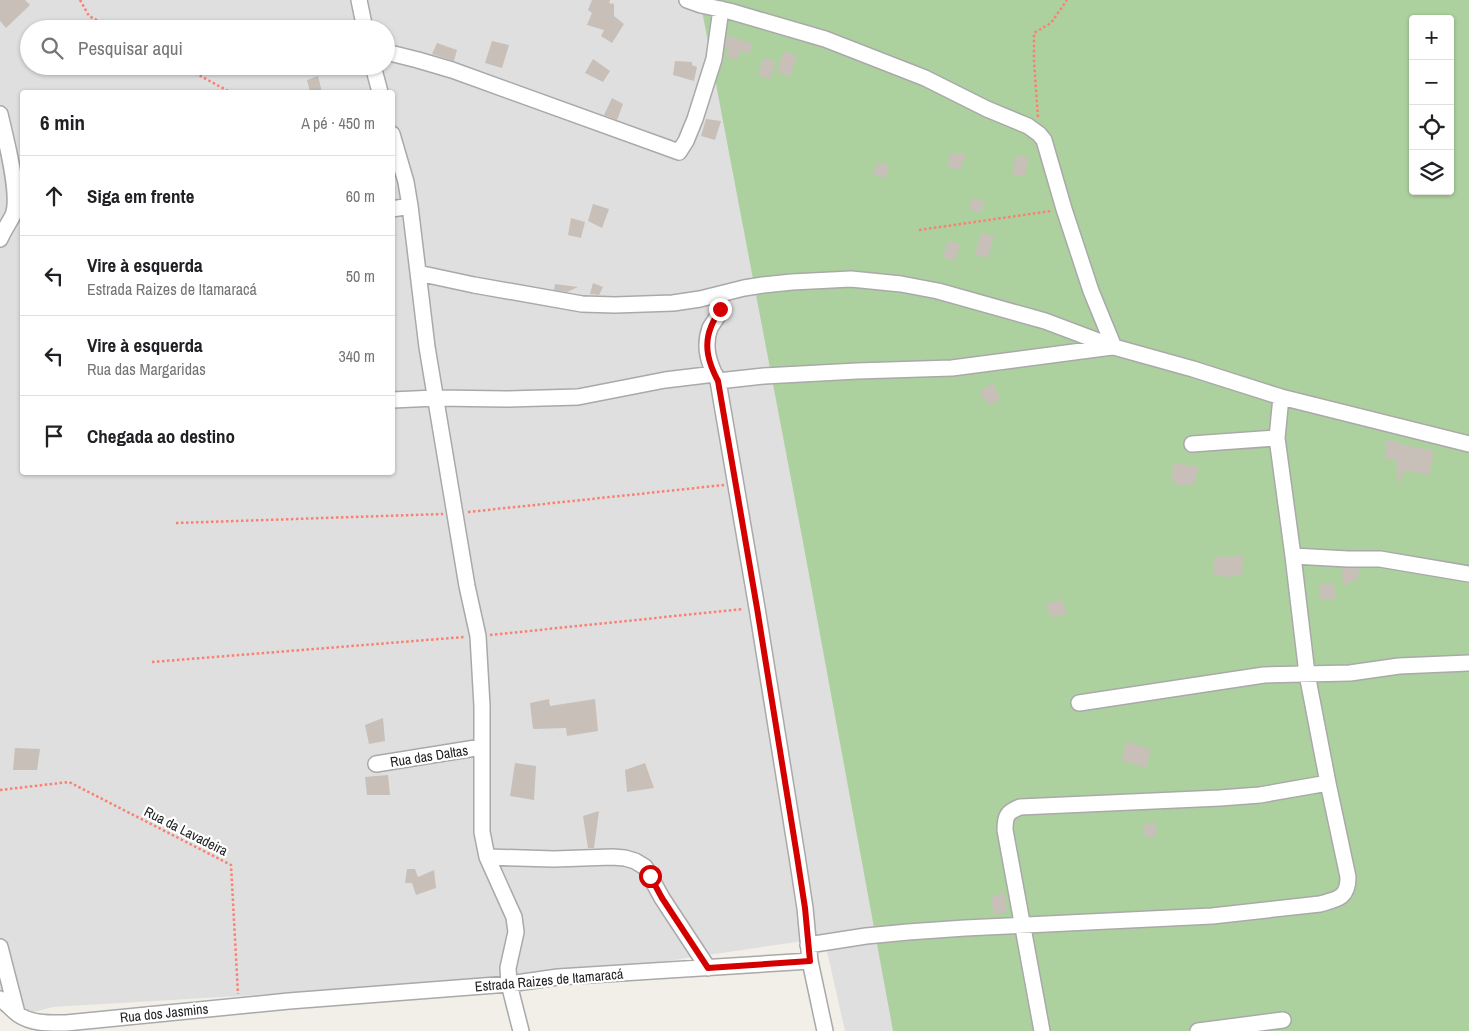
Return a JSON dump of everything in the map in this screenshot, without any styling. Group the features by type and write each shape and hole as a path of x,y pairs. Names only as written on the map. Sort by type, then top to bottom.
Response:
{"street":[{"path":"358,0 363,20"},
{"path":"687,0 701,5 728,7 825,39 925,78 987,109 1028,126 1039,134 1048,150 1064,210 1091,292 1114,347"},
{"path":"395,54 452,70 680,152 695,119 728,7"},
{"path":"375,75 379,90"},
{"path":"0,114 11,159 15,203 13,214 0,239"},
{"path":"395,144 406,182 426,347 467,586 478,636 482,706 482,832 488,857 514,917 516,932 508,968 509,984 521,1031"},
{"path":"395,208 410,206"},
{"path":"418,273 582,304 644,305 700,299 763,285 851,278 938,290 1045,321 1114,347 1193,368 1281,397 1469,444"},
{"path":"720,294 720,309 710,329 707,348 708,358 716,378 757,608 805,908 810,961 825,1031"},
{"path":"395,400 571,398 665,380 952,368 1114,347"},
{"path":"808,945 866,936 965,928 1212,916 1320,904 1345,894 1348,887 1348,876 1307,674 1277,438 1281,397"},
{"path":"1192,444 1277,438"},
{"path":"1293,556 1380,559 1469,574"},
{"path":"1079,703 1264,676 1469,663"},
{"name":"Rua das Daltas","path":"376,764 482,747"},
{"path":"1042,1031 1005,830 1005,818 1012,810 1020,807 1220,798 1260,794 1328,783"},
{"path":"488,857 554,859 612,857 636,861 645,867 662,898 708,968"},
{"path":"0,947 17,1014"},
{"name":"Estrada Raizes de Itamaracá","path":"289,1001 509,984 558,977 810,961"},
{"name":"Rua dos Jasmins","path":"0,999 17,1014 40,1027 289,1001"},
{"path":"1198,1031 1283,1020"}],"path":[{"path":"80,0 89,16 96,20"},
{"path":"1039,134 1034,33 1051,23 1066,0"},
{"path":"199,75 226,90"},
{"path":"919,230 1064,210"},
{"path":"176,524 456,514 735,484"},
{"path":"152,662 478,636 757,608"},
{"name":"Rua da Lavadeira","path":"0,790 69,782 231,865 239,1006"}],"shaded area":[{"path":"0,0 1469,0 1469,1031 845,1031 824,938 558,977 53,1007 12,1018 0,1010"}],"green space":[{"path":"700,0 1469,0 1469,1031 893,1031 803,542"}],"building":[{"path":"0,0 25,0 30,5 6,28 0,21"},
{"path":"592,0 610,0 609,3 614,4 614,16 624,24 612,43 601,36 604,30 587,25 592,13 588,10"},
{"path":"727,35 752,44 749,54 740,51 737,60 726,56 728,48 725,47"},
{"path":"492,41 509,45 502,68 485,63"},
{"path":"437,43 457,50 454,61 432,54"},
{"path":"784,51 797,56 790,77 777,72"},
{"path":"763,58 776,62 770,79 758,75"},
{"path":"593,59 610,71 603,82 585,73"},
{"path":"675,61 692,62 692,65 697,67 694,81 673,75"},
{"path":"318,76 322,90 310,90 307,80"},
{"path":"612,98 623,104 617,120 604,115"},
{"path":"706,119 721,121 715,140 701,136"},
{"path":"951,153 966,153 960,170 947,166"},
{"path":"1016,155 1029,158 1024,177 1012,174"},
{"path":"877,162 889,165 885,178 873,175"},
{"path":"972,198 984,201 981,213 969,209"},
{"path":"593,204 609,209 602,228 588,221"},
{"path":"571,218 585,222 581,238 568,235"},
{"path":"981,233 994,236 988,258 975,254"},
{"path":"948,241 960,245 955,261 943,257"},
{"path":"593,283 603,287 599,295 590,294"},
{"path":"555,284 578,287 567,292 554,290"},
{"path":"993,383 1000,400 989,405 979,392"},
{"path":"1386,440 1434,451 1429,475 1405,471 1398,484 1396,460 1386,459"},
{"path":"1174,463 1198,467 1195,483 1180,486 1171,480"},
{"path":"1243,556 1242,575 1227,577 1214,574 1214,557"},
{"path":"1342,568 1359,568 1358,578 1343,586"},
{"path":"1319,584 1334,584 1335,599 1319,600"},
{"path":"1063,600 1066,615 1051,617 1045,603"},
{"path":"549,699 550,706 595,699 598,731 567,736 566,728 533,729 530,703"},
{"path":"383,718 385,741 369,744 365,725"},
{"path":"1127,741 1151,750 1146,768 1121,760"},
{"path":"15,748 40,749 37,770 13,770"},
{"path":"515,763 536,766 534,800 510,796"},
{"path":"645,763 654,788 627,792 625,770"},
{"path":"388,775 390,795 367,795 365,777"},
{"path":"599,811 594,848 588,848 583,816"},
{"path":"1155,822 1155,837 1145,837 1143,825"},
{"path":"407,869 415,869 418,877 434,870 436,888 416,895 412,883 405,883"},
{"path":"1004,892 1007,912 994,915 991,898"}],"route":[{"path":"650,876 662,898 708,968 810,961 805,908 757,608 718,381 708,358 708,337 720,309"}]}
